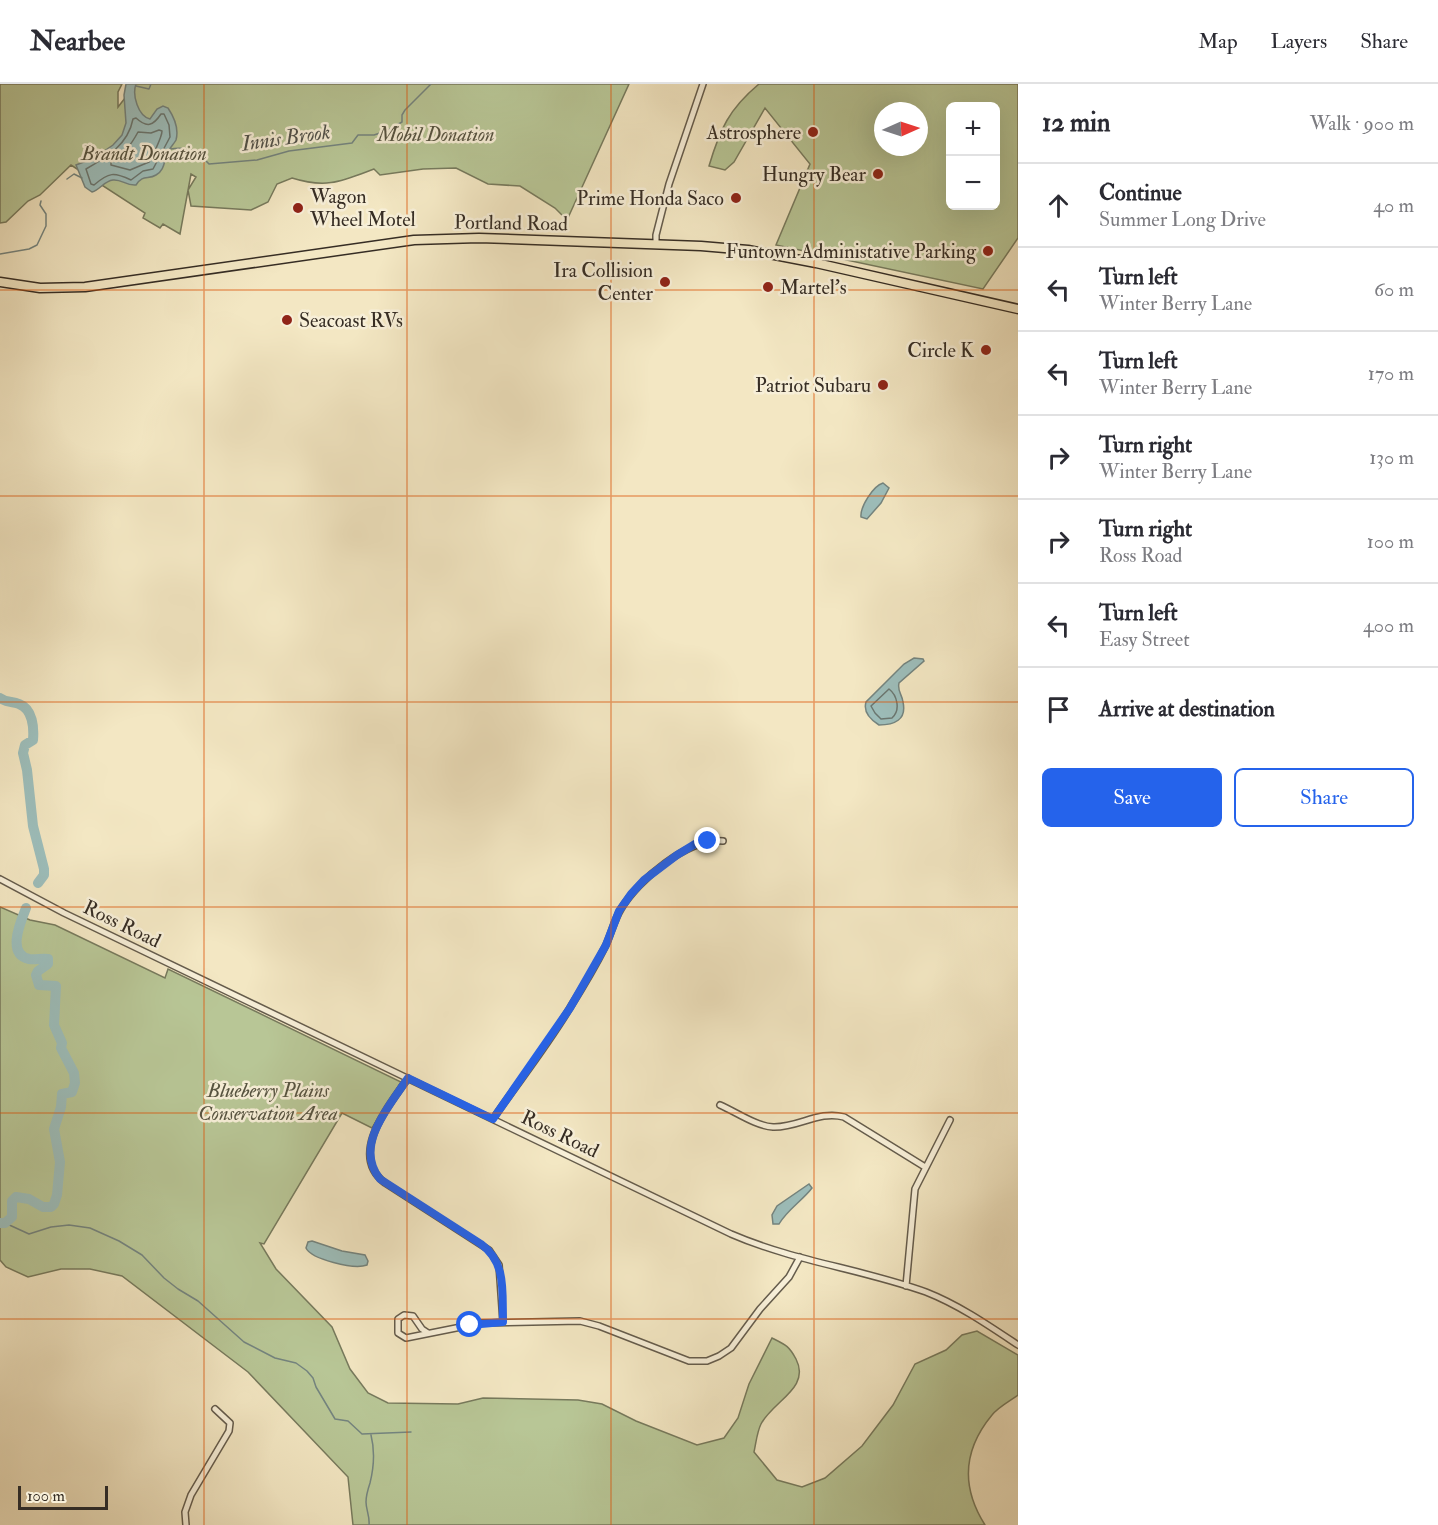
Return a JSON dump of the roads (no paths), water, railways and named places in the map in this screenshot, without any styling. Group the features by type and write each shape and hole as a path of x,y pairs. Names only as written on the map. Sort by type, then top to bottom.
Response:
{"main road":[{"name":"Portland Road","path":"0,282 40,288 85,287 429,239 479,238 656,244 772,254 1018,309"}],"street":[{"path":"656,244 656,235 669,184 703,84"},
{"path":"493,1119 570,1008 606,945 619,911 634,890 644,880 690,847 702,842 723,841"},
{"name":"Ross Road","path":"0,879 64,913 737,1236 800,1257 927,1293 956,1306 1018,1345"},
{"path":"408,1078 372,1138 369,1153 372,1166 385,1183 489,1250 499,1265 503,1322"},
{"path":"720,1105 758,1123 774,1127 818,1116 844,1117 925,1167"},
{"path":"906,1286 917,1183 950,1120"},
{"path":"428,1333 422,1329 413,1316 405,1314 398,1319 397,1328 402,1336 411,1337 470,1325 503,1322 589,1323 689,1361 707,1361 731,1348 760,1309 789,1277 800,1257"},
{"path":"186,1525 186,1506 191,1495 230,1431 228,1419 215,1409"}],"water":[{"path":"126,84 136,84 137,104 146,117 150,119 157,109 163,106 168,108 175,123 176,140 169,150 164,165 156,175 143,178 136,185 116,180 110,181 92,192 85,187 76,165 94,158 113,145 122,135 126,123 124,95"},
{"path":"883,483 889,488 881,503 867,519 861,517 868,497 875,488"},
{"path":"914,658 924,661 899,683 904,708 901,717 890,724 879,725 868,715 866,702 904,664"},
{"path":"809,1184 812,1188 808,1193 779,1224 773,1224 772,1215 777,1206"},
{"path":"312,1241 342,1251 365,1255 367,1265 343,1265 324,1260 306,1248 308,1242"}],"waterway":[{"path":"136,86 149,89 151,84"},
{"name":"Innis Brook","path":"170,149 192,150 209,164 257,160 289,151 352,143 358,135 374,135 402,122 405,110 431,84"},
{"path":"67,179 74,174 82,178"},
{"path":"0,254 29,249 37,245 46,226 46,214 40,205 41,201"},
{"path":"0,698 24,706 32,719 33,740 25,745 23,753 33,826 44,869 44,875 38,883"},
{"path":"0,1223 5,1223 12,1217 12,1201 16,1197 29,1199 43,1207 51,1207 54,1204 60,1162 54,1129 61,1107 62,1094 72,1092 75,1083 74,1073 61,1048 62,1043 54,1025 56,986 39,985 36,975 48,964 48,959 29,959 18,951 17,936 26,908"},
{"path":"5,1223 29,1234 51,1227 69,1225 90,1228 119,1241 142,1255 164,1278 198,1301 244,1342 275,1358 296,1363 307,1371 335,1419 348,1421 362,1434 411,1432"},
{"path":"369,1525 366,1502 373,1465 371,1435"}],"place":[{"name":"Astrosphere","path":"813,132"},
{"name":"Hungry Bear","path":"878,174"},
{"name":"Prime Honda Saco","path":"736,198"},
{"name":"Wagon Wheel Motel","path":"298,208"},
{"name":"Funtown Administative Parking","path":"988,251"},
{"name":"Ira Collision Center","path":"665,282"},
{"name":"Martel's","path":"768,287"},
{"name":"Seacoast RVs","path":"287,320"},
{"name":"Circle K","path":"986,350"},
{"name":"Patriot Subaru","path":"883,385"}],"park label":[{"name":"Mobil Donation","path":"436,134"},
{"name":"Brandt Donation","path":"144,153"},
{"name":"Blueberry Plains Conservation Area","path":"268,1102"}]}
